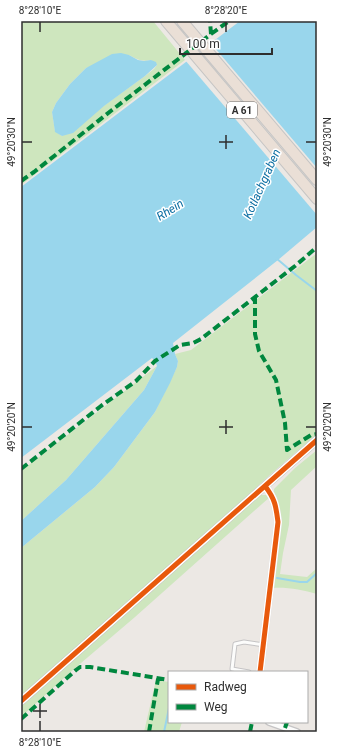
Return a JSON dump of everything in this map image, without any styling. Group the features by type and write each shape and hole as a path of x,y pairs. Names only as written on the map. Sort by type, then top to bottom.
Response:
{"highway":[{"name":"A 61","path":"166,21 317,199"},
{"name":"A 61","path":"182,21 317,180"}],"street":[{"path":"21,701 317,440"},
{"path":"260,671 278,522 276,505 272,495 265,486"},
{"path":"272,723 297,732"}],"lane":[{"path":"243,671 232,669 235,644 244,642 264,645"}],"green space":[{"path":"21,21 153,21 185,60 21,185","holes":["129,55 137,59 148,61 151,60 157,65 145,76 62,136 55,131 52,112 56,103 70,84 86,68"]},
{"path":"317,253 317,434 21,697 21,548 95,487 114,467 155,412 177,367 178,361 175,354 191,350"},
{"path":"157,366 144,390 66,480 21,521 21,471"},
{"path":"317,450 317,466 291,490 289,525 280,574 307,577 317,568 317,594 295,589 273,588 279,538 274,489 295,468"},
{"path":"261,495 270,497 21,717 21,705 134,604"},
{"path":"156,680 168,682 168,723 182,723 179,732 144,732"}],"water":[{"name":"Rhein","path":"240,21 317,21 317,227 278,260 173,343 178,361 177,367 155,412 114,467 95,487 21,548 21,521 66,480 144,390 157,366 152,358 21,458 21,187"},
{"path":"121,53 138,60 151,60 156,62 157,65 145,76 104,106 73,133 62,136 55,132 52,112 56,103 70,84 86,68 112,54"}],"pier":[{"path":"209,41 317,168 317,215 185,60"}],"waterway":[{"name":"Kotlachgraben","path":"276,258 317,291"},
{"path":"277,578 307,582 317,573"},
{"path":"164,732 168,713"}],"marked path":[{"path":"21,181 211,34 210,21"},
{"path":"211,34 229,21"},
{"path":"21,469 101,406 136,381 155,361 180,345 193,343 201,339 295,266 317,247"},
{"path":"255,296 255,334 259,351 276,380 285,423 287,450 311,435 317,434"},
{"path":"21,719 80,667 90,667 168,680"},
{"path":"149,732 158,679"},
{"path":"250,732 252,723"},
{"path":"285,728 287,723"}],"cycle path":[{"path":"21,701 317,440"},
{"path":"260,671 278,522 277,511 271,495 265,486"}]}
